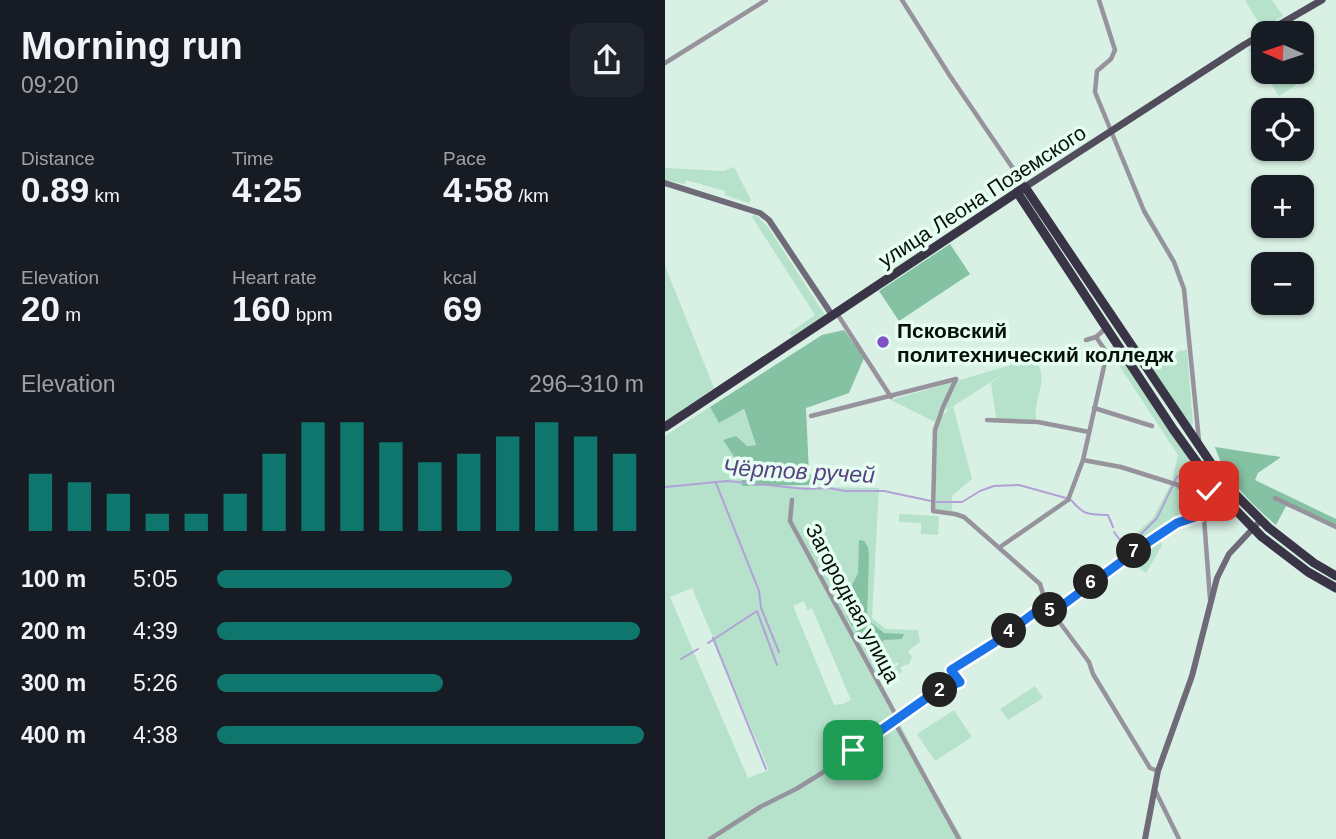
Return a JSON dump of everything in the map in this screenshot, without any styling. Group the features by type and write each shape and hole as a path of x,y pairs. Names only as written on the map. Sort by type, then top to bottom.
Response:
{"highway":[{"name":"улица Леона Поземского","path":"665,427 1021,190"},
{"path":"1021,190 1137,376 1214,487 1251,528 1308,572 1336,588"},
{"path":"1021,190 1138,354 1225,484 1260,520 1314,563 1336,576"},
{"path":"1129,363 1139,360 1138,354"},
{"path":"1137,376 1141,369 1148,370"}],"main road":[{"name":"улица Леона Поземского","path":"1021,190 1244,45 1322,0"}],"street":[{"path":"665,63 766,0"},
{"path":"902,0 1021,190"},
{"path":"1099,0 1115,50 1111,59 1097,71 1094,85 1143,211 1174,262 1184,289 1202,452"},
{"path":"665,183 760,213 769,220 891,397"},
{"path":"1086,340 1096,337 1106,328"},
{"path":"1000,547 1068,500 1083,460 1107,353 1096,337"},
{"path":"811,416 956,379 939,416 936,430 933,512 964,517 1039,584 1046,604 1089,662 1093,674 1150,768 1158,771"},
{"path":"1094,408 1152,426"},
{"path":"987,420 1038,422 1089,432"},
{"path":"1083,460 1121,467 1178,485 1196,509 1204,514"},
{"path":"1210,604 1203,500 1214,487"},
{"path":"1275,498 1336,527"},
{"name":"Загородная улица","path":"792,500 790,521 959,839"},
{"path":"1052,613 1177,523 1204,514"},
{"path":"1145,839 1158,771 1189,685 1223,564 1260,520"},
{"path":"710,839 759,807 813,779 935,692 960,682 951,670 994,643 1046,604"},
{"path":"1154,786 1179,839"}],"green space":[{"path":"1245,0 1272,0 1283,16 1275,21 1257,21"},
{"path":"1271,84 1295,84 1296,85 1279,96"},
{"path":"734,167 751,200 748,203 725,195 725,191 686,180 685,184 665,180 665,168 724,171"},
{"path":"755,214 768,227 825,315 792,336 789,333 815,315 752,217"},
{"path":"950,244 970,274 899,321 879,291"},
{"path":"665,266 714,388 665,422"},
{"path":"844,330 864,358 849,393 806,408 809,474 816,476 819,485 742,486 740,466 723,440 736,436 747,446 756,445 744,409 719,423 710,407 822,335"},
{"path":"1113,345 1206,483 1199,514 1140,545 1129,540 1153,518 1172,482 1178,455 1109,350"},
{"path":"1187,350 1193,423 1191,427 1144,357"},
{"path":"1033,356 1042,380 1036,421 996,418 991,383 1008,371 947,410 940,409 935,422 891,400 1018,363 1017,367"},
{"path":"953,406 972,479 952,496 952,511 935,509 936,430 940,417"},
{"path":"710,407 719,422 743,408 756,445 747,446 723,440 740,466 742,486 879,488 872,618 886,629 918,630 920,642 908,651 912,657 909,664 901,667 902,672 897,675 892,669 899,664 897,662 877,678 929,781 963,839 665,839 665,436","holes":["692,588 769,770 748,778 670,597","804,601 807,610 812,608 851,700 843,704 834,705 793,606"]},
{"path":"1215,447 1281,457 1258,473 1255,480 1336,519 1336,526 1286,506 1276,525 1232,480"},
{"path":"899,514 939,516 938,535 921,534 921,523 899,522"},
{"path":"1160,536 1162,545 1146,573 1127,560"},
{"path":"859,540 864,541 868,547 869,556 867,619 884,633 904,634 902,639 884,640 873,649 850,623 840,589 852,585 858,573"},
{"path":"1035,686 1043,698 1008,720 1000,709"},
{"path":"954,710 972,737 935,761 917,734"}],"waterway":[{"name":"Чёртов ручей","path":"1114,532 1119,539 1135,540 1157,518 1177,477 1193,469"},
{"name":"Чёртов ручей","path":"665,487 727,481 806,489 884,491 931,501"},
{"path":"716,483 759,591 761,608 779,652"},
{"name":"Чёртов ручей","path":"937,502 962,502 994,486 1019,485 1066,498"},
{"name":"Чёртов ручей","path":"1071,500 1087,513 1108,515 1113,527"},
{"path":"708,643 757,611 777,665"},
{"path":"713,638 766,769"},
{"path":"681,659 698,649"}],"place":[{"name":"Псковский политехнический колледж","path":"883,342"}],"route":[{"path":"853,750 935,692 960,682 951,670 994,643 1046,604 1052,613 1126,557 1177,523 1204,514 1203,500 1209,491"}]}
